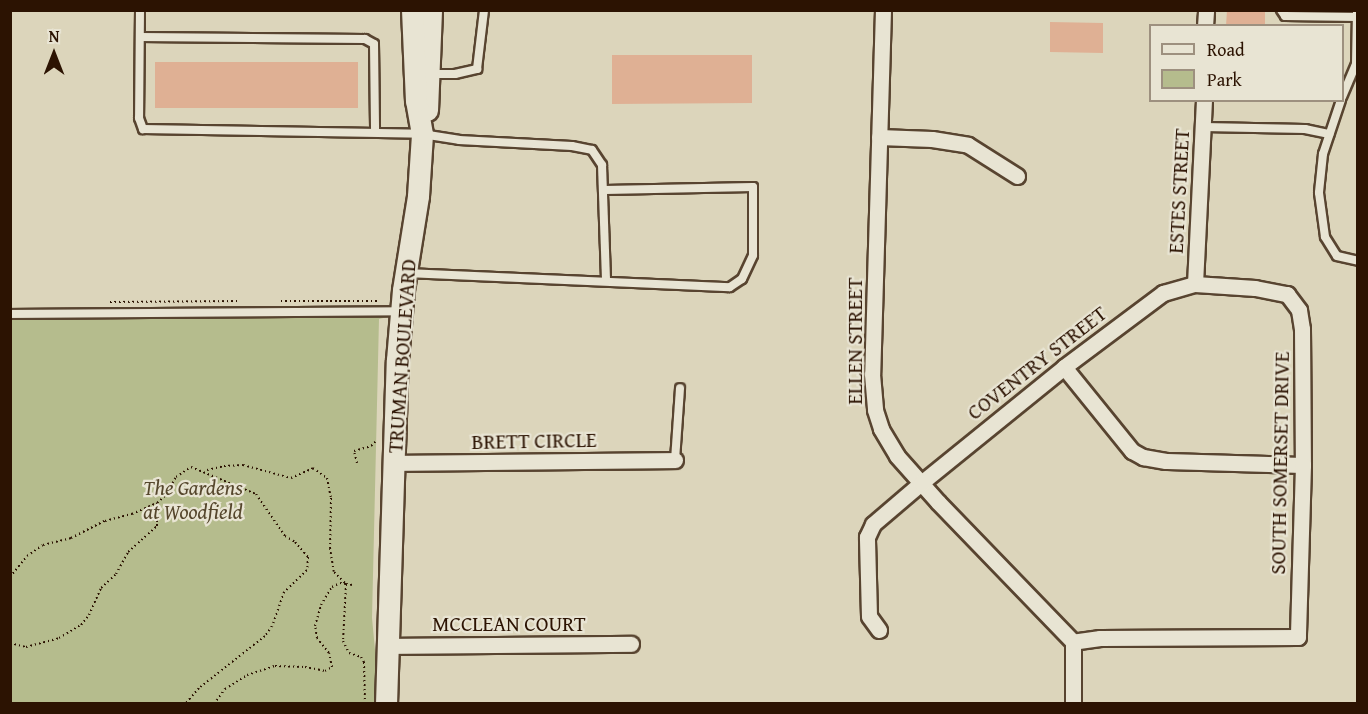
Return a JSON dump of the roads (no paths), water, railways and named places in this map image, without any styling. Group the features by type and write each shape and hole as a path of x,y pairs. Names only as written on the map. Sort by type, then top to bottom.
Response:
{"street":[{"name":"TRUMAN BOULEVARD","path":"386,704 394,463 402,311 418,196 422,134 416,101 422,74 412,10"},
{"path":"422,74 431,10"},
{"name":"ELLEN STREET","path":"883,10 872,374 875,410 881,429 897,456 1073,642"},
{"name":"ESTES STREET","path":"1195,284 1204,102"},
{"path":"879,137 932,139 968,145 1017,176"},
{"name":"COVENTRY STREET","path":"879,630 869,616 867,537 873,525 921,483 1064,367 1154,298 1195,284 1255,288 1287,294"},
{"name":"SOUTH SOMERSET DRIVE","path":"1073,642 1100,638 1298,637 1303,465 1302,329 1299,310 1287,294"},
{"path":"1064,367 1131,451 1143,457 1177,462 1303,465"},
{"name":"BRETT CIRCLE","path":"394,463 675,460"},
{"path":"1073,642 1073,704"},
{"name":"MCCLEAN COURT","path":"387,646 631,644"}],"lane":[{"path":"140,10 139,118 143,129 422,134 459,140 572,146 592,150 602,165 605,190 606,281"},
{"path":"422,74 455,74 477,69 484,10"},
{"path":"1281,10 1285,16 1357,17"},
{"path":"1344,93 1356,64 1357,10"},
{"path":"140,37 365,39 374,44 375,132"},
{"path":"1340,102 1323,154 1319,193 1324,237 1337,256 1358,261"},
{"path":"1204,127 1305,129 1329,134"},
{"path":"406,273 730,287 742,279 753,255 753,188 605,190"},
{"path":"10,314 402,311"},
{"path":"675,460 680,388"}],"park label":[{"name":"The Gardens at Woodfield","path":"193,500"}]}
